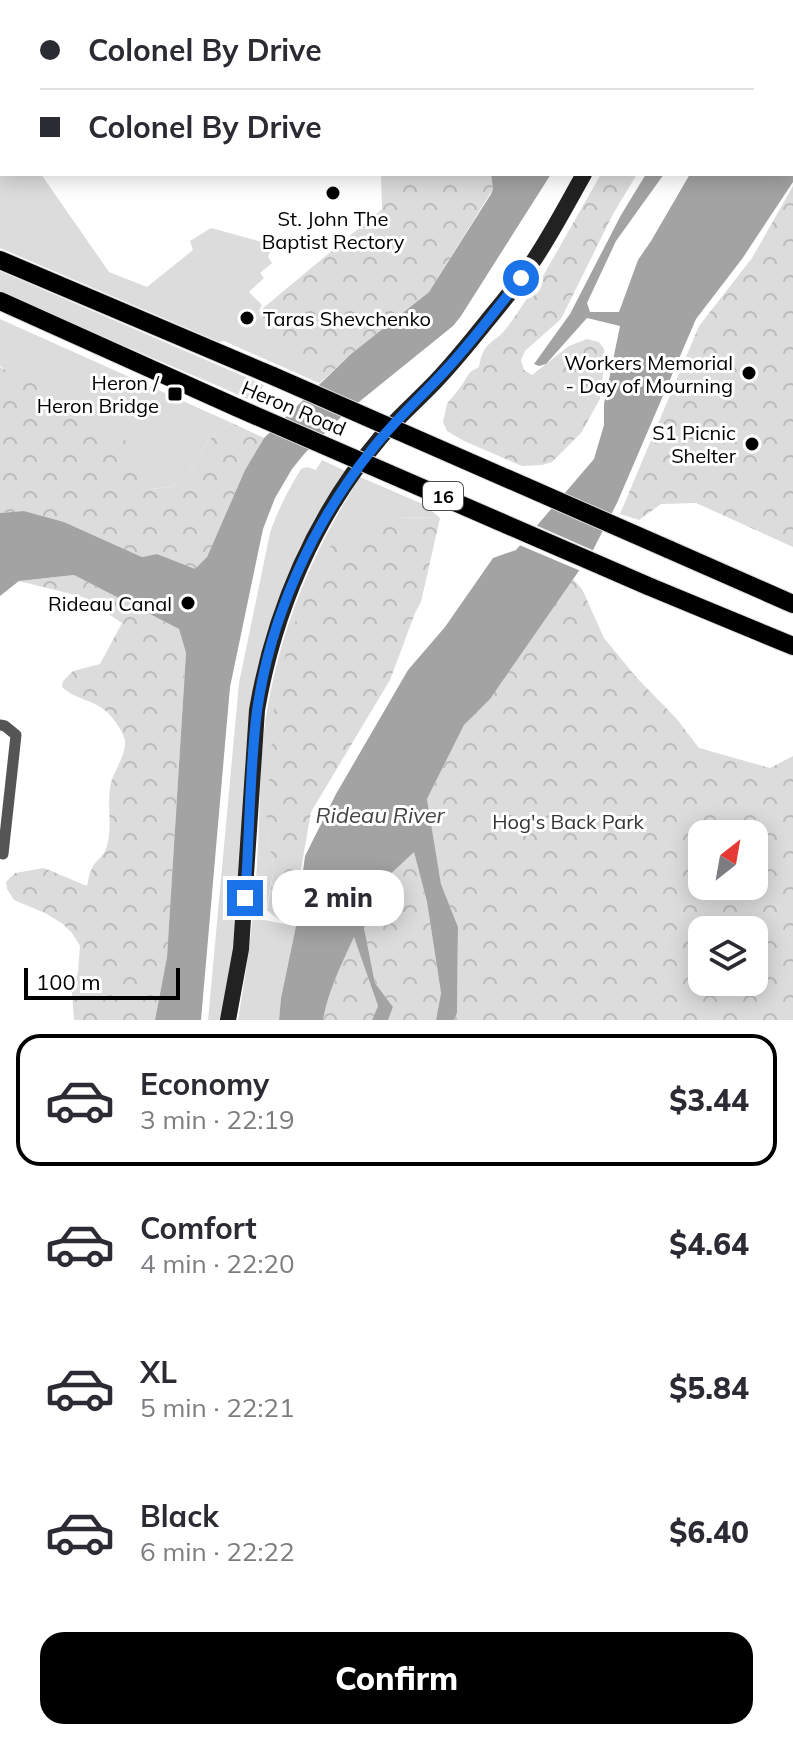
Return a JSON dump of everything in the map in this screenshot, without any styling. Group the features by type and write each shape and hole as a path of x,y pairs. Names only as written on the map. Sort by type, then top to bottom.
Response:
{"main road":[{"path":"228,1020 241,949 257,710 263,677 283,609 300,567 325,518 354,472 400,416 446,370 532,264 583,176"},
{"name":"Heron Road","path":"4,261 793,604"},
{"name":"Heron Road","path":"0,301 238,408 793,646"}],"street":[{"path":"0,725 16,735 3,854"}],"green space":[{"path":"0,176 42,176 109,272 147,287 193,250 190,241 211,228 262,242 270,252 268,257 272,263 260,273 264,278 249,292 262,305 257,314 322,381 319,383 224,341 219,342 0,248"},
{"path":"381,176 491,176 493,189 429,292 322,381 256,314 382,209"},
{"path":"600,176 636,176 613,214 561,319 525,351 521,360 524,370 532,375 569,346 587,339 599,342 605,359 600,399 581,433 552,462 522,466 464,441 447,431 443,422 447,404 470,372 479,367 484,351 512,321 539,283"},
{"path":"793,186 793,547 696,503 661,504 639,520 620,514 699,326 752,258"},
{"path":"0,271 264,385 253,401 38,309 0,291"},
{"path":"0,319 232,423 207,441 194,466 173,486 151,489 119,429 93,429 0,366"},
{"path":"0,367 36,385 93,429 119,429 152,489 173,486 194,466 207,441 232,423 264,438 245,470 207,557 195,570 157,554 142,557 64,522 24,511 0,513"},
{"path":"322,460 345,471 300,547 281,592 253,695 246,751 242,856 232,964 221,1020 208,1020 239,683 270,533 301,469 316,470"},
{"path":"360,477 425,505 440,518 391,517 266,827 274,869 264,920 296,926 279,1020 238,1020 254,903 263,741 269,700 284,640 304,584 329,530"},
{"path":"391,517 440,518 421,602 390,680 311,812 297,892 279,920 267,910 274,869 266,828 275,691 303,596 329,547"},
{"path":"74,575 179,629 186,653 167,957 155,1020 74,1020 72,993 80,946 63,924 14,900 7,889 6,882 15,873 44,868 87,886 92,868 105,852 108,841 110,788 125,747 124,738 105,710 62,687 63,681 73,671 100,664 122,623 83,597 19,581"},
{"name":"Hog's Back Park","path":"573,579 582,589 604,638 699,748 770,768 793,756 793,1020 454,1020 457,1013 458,927 441,884 427,799 464,725 497,689"},
{"path":"414,851 427,902 441,993 436,1020 388,1020 393,1007 375,983 364,928 384,880"},
{"path":"354,936 378,1006 372,1020 323,1020 332,988"}],"water":[{"name":"Rideau Canal","path":"491,176 550,176 453,326 344,414 305,453 275,498 263,529 230,687 201,1020 155,1020 167,957 186,653 179,629 74,575 19,581 0,596 0,513 24,511 64,522 142,557 157,554 195,569 207,557 245,470 264,438 351,354 429,292 493,189"},
{"name":"Rideau River","path":"645,176 663,176 616,241 587,303 590,312 619,312 638,260 689,176 793,176 793,182 742,259 696,319 617,503 592,552 490,699 464,725 427,799 441,884 458,927 457,1013 454,1020 436,1020 441,993 427,902 414,852 384,880 364,928 375,983 393,1007 388,1020 372,1020 378,1006 354,937 332,988 323,1020 279,1020 305,856 336,794 408,670 445,627 493,558 516,550 594,459 604,425 604,404 620,326 587,318 546,364 534,364 570,314"}],"pier":[{"path":"533,524 597,552 583,572 517,544"}],"place":[{"name":"St. John The Baptist Rectory","path":"333,193"},
{"name":"Taras Shevchenko","path":"247,318"},
{"name":"Workers Memorial - Day of Mourning","path":"749,373"},
{"name":"Heron / Heron Bridge","path":"175,394"},
{"name":"S1 Picnic Shelter","path":"752,444"},
{"name":"Rideau Canal","path":"188,603"}],"route":[{"path":"245,898 257,710 263,677 283,609 300,567 338,495 368,453 446,370 521,278"}]}
